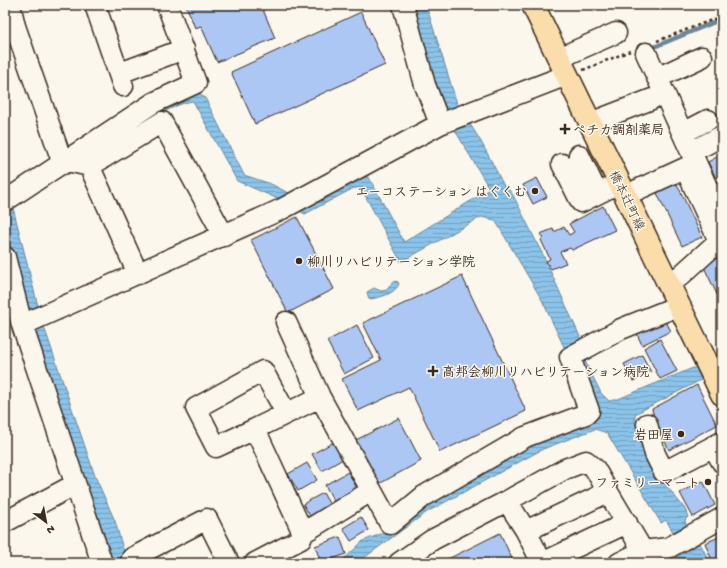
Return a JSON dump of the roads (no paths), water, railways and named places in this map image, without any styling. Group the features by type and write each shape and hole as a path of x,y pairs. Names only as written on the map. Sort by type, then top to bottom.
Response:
{"main road":[{"name":"橋本辻町線","path":"533,5 590,123 628,186 714,377"}],"street":[{"path":"10,5 15,26 75,160 138,274"},
{"path":"95,5 122,79 184,49"},
{"path":"75,160 109,131 153,103 196,83 167,5"},
{"path":"403,5 425,85 451,120"},
{"path":"22,325 282,209 451,120 563,67 616,33"},
{"path":"646,53 722,220"},
{"path":"657,78 702,57"},
{"path":"590,123 652,99"},
{"path":"682,134 708,120"},
{"path":"5,201 75,160 162,122 224,236"},
{"path":"691,152 722,136"},
{"path":"579,155 597,193"},
{"path":"562,164 581,202 597,193 628,186 685,168 721,238 679,277"},
{"path":"5,256 10,295 22,325 74,485 102,563"},
{"path":"286,322 320,397 390,524 424,496 525,437 586,414 589,411 570,357 621,329 668,310"},
{"path":"286,413 263,371 196,408 216,447 320,397"},
{"path":"647,424 655,454 664,472 719,450"},
{"path":"254,430 303,533"},
{"path":"399,563 432,540 507,502 565,468 586,461 595,469 646,557"},
{"path":"5,522 74,485"},
{"path":"255,563 301,539 303,533 371,491"},
{"path":"526,531 608,492"},
{"path":"507,502 526,531 542,563 627,523"},
{"path":"619,563 646,557 668,548 722,518"},
{"path":"134,563 132,558 207,519 229,563"}],"water":[{"path":"410,5 426,5 459,110 479,138 506,190 509,190 513,195 544,257 581,339 581,353 601,393 609,401 618,399 722,356 722,369 635,414 635,423 655,475 666,485 685,509 688,517 685,520 686,526 673,532 666,520 661,523 607,433 595,429 543,449 427,512 357,563 340,563 363,541 391,530 428,501 540,439 582,422 573,351 564,347 542,300 495,220 481,217 401,262 361,188 354,188 305,214 285,202 237,181 193,101 183,103 156,116 91,158 92,148 195,90 205,98 244,175 271,184 306,202 365,170 404,242 485,192 489,188 446,115"},
{"path":"12,204 41,318 95,476 115,521 127,563 112,563 30,317 5,229 5,208"},
{"path":"395,281 399,284 390,293 369,299 367,292 374,288 381,291 387,290"},
{"path":"700,543 710,563 678,563 675,558"}],"waterway":[{"path":"649,49 722,19"}],"place":[{"name":"ペチカ調剤薬局","path":"565,129"},
{"name":"エーコステーション はぐくむ","path":"535,191"},
{"name":"柳川リハビリテーション学院","path":"299,261"},
{"name":"高邦会柳川リハビリテーション病院","path":"433,371"},
{"name":"岩田屋","path":"681,434"},
{"name":"ファミリーマート","path":"708,482"}]}
